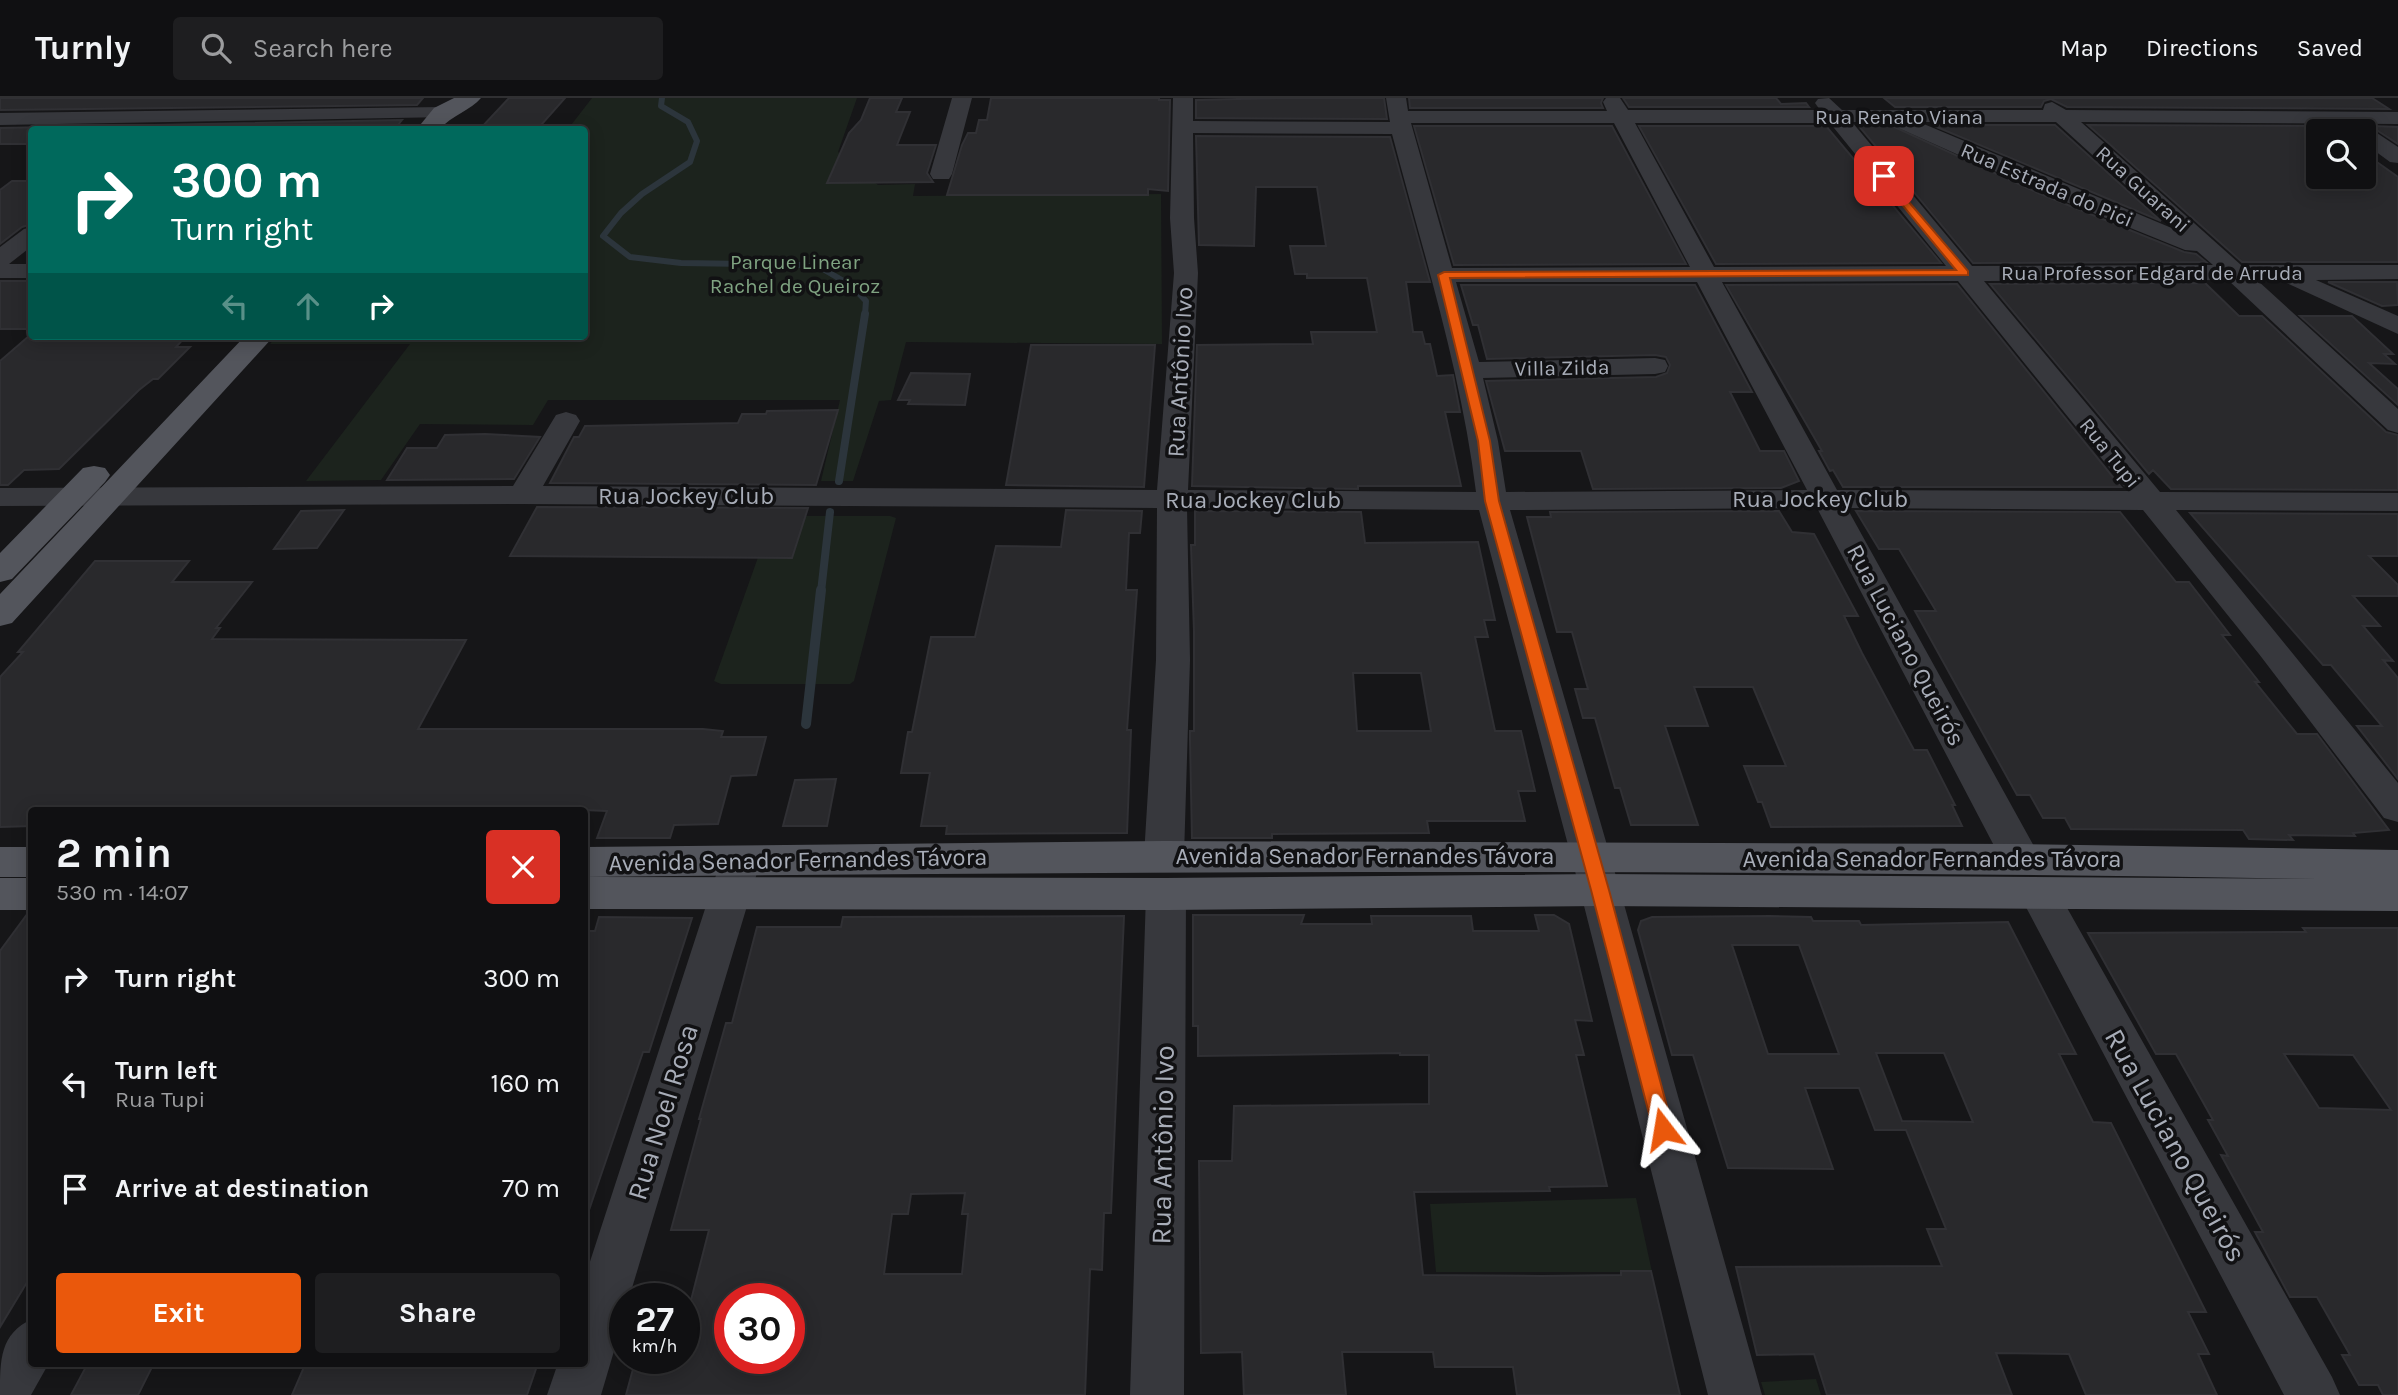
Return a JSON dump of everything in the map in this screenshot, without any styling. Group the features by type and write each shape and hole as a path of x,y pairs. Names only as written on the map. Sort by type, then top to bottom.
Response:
{"main road":[{"path":"448,121 468,114 472,98"},
{"path":"0,572 226,340"},
{"path":"0,615 256,340"},
{"path":"173,394 205,394"},
{"path":"0,862 28,862"},
{"name":"Avenida Senador Fernandes Távora","path":"588,862 736,878"},
{"name":"Avenida Senador Fernandes Távora","path":"2030,877 2398,865"},
{"name":"Avenida Senador Fernandes Távora","path":"588,893 736,878 1595,873 2030,877 2398,895"},
{"path":"0,894 28,894"}],"street":[{"path":"172,124 203,98"},
{"path":"941,174 962,98"},
{"name":"Rua Guarani","path":"2041,98 2398,424"},
{"path":"2315,98 2342,118"},
{"name":"Rua Renato Viana","path":"1183,113 1399,115 1834,104"},
{"name":"Rua Estrada do Pici","path":"1834,104 1892,118 2047,186 2210,251"},
{"name":"Rua Tupi","path":"1834,104 1964,273 2271,646 2398,809"},
{"name":"Rua Luciano Queirós","path":"1617,108 2030,877 2313,1395"},
{"name":"Rua Antônio Ivo","path":"1157,1395 1165,875 1173,660 1172,499 1186,272 1182,218 1183,113"},
{"path":"1399,115 1468,370 1484,441 1492,501 1735,1395"},
{"name":"Rua Renato Viana","path":"1892,118 2398,118"},
{"path":"0,119 172,124 448,121"},
{"path":"2376,141 2398,156"},
{"path":"0,259 28,237"},
{"path":"0,271 28,271"},
{"path":"2280,272 2398,326"},
{"name":"Rua Professor Edgard de Arruda","path":"1444,275 2398,272"},
{"name":"Villa Zilda","path":"1468,370 1655,366"},
{"path":"523,495 566,421"},
{"name":"Rua Jockey Club","path":"0,497 523,495 1492,501 1828,499 2398,502"},
{"name":"Rua Noel Rosa","path":"588,1350 736,878"},
{"path":"2,1395 28,1350"},
{"name":"Rua Noel Rosa","path":"574,1395 583,1367"}],"green space":[{"name":"Parque Linear Rachel de Queiroz","path":"592,98 857,98 838,152 878,185 915,184 913,196 1161,194 1162,344 906,342 891,400 879,401 853,481 821,481 840,400 548,400 533,425 420,424 381,480 306,481 410,344 270,344 274,340 588,340 588,126 570,126"},
{"path":"772,518 896,518 854,681 850,684 721,684 714,681"},
{"path":"1636,1198 1652,1272 1436,1272 1430,1204"},
{"path":"1816,1379 1821,1395 1765,1395 1761,1382"}],"building":[{"path":"0,98 423,98 417,105 0,110"},
{"path":"509,98 565,98 539,126 483,126"},
{"path":"870,98 902,98 896,112 910,112 897,145 936,145 927,173 933,182 827,183 849,133 861,120"},
{"path":"991,98 1170,100 1168,191 1148,189 1148,195 947,195 962,145 968,133 976,133 979,120 987,120"},
{"path":"1384,98 1387,119 1196,118 1196,100"},
{"path":"1409,98 1603,98 1603,108 1410,108"},
{"path":"1623,98 1776,98 1781,104 1806,103 1809,107 1629,107"},
{"path":"1884,98 2372,98 2389,109 2067,107 2051,99 2044,101 2041,107 1895,107"},
{"path":"402,120 397,126 100,126"},
{"path":"1858,125 1890,125 2038,193 2184,252 2196,254 2206,262 1973,263"},
{"path":"1932,125 2055,125 2161,221"},
{"path":"2088,125 2306,126 2306,189 2376,189 2376,161 2398,177 2398,262 2242,262"},
{"path":"1414,126 1612,126 1686,264 1454,265"},
{"path":"1639,126 1826,126 1941,263 1716,264"},
{"path":"2376,126 2398,127 2398,144 2376,130"},
{"path":"28,127 28,144 0,144 0,128"},
{"path":"1196,136 1390,137 1430,282 1406,282 1413,332 1422,332 1425,344 1430,344 1437,376 1453,375 1460,412 1445,412 1461,486 1358,486 1358,489 1192,486 1197,345 1313,344 1311,332 1377,332 1367,278 1307,278 1307,274 1295,274 1290,246 1326,246 1317,187 1256,187 1254,246 1199,245"},
{"path":"12,181 28,181 28,225 0,244 0,190"},
{"path":"0,281 28,281 28,329 0,329"},
{"path":"2328,282 2397,282 2398,305 2382,306"},
{"path":"2205,283 2239,316 2262,316 2386,432 2398,435 2398,490 2171,489 2153,470 2149,474 1990,284"},
{"path":"1957,284 2121,487 1843,487 1833,470 1830,471 1819,451 1822,451 1726,285"},
{"path":"1461,285 1695,285 1752,392 1730,392 1760,451 1784,451 1799,481 1781,488 1593,489 1581,451 1505,451 1486,381 1656,377 1667,373 1670,365 1666,357 1655,355 1487,359 1478,325 1473,325"},
{"path":"2300,316 2352,316 2393,354 2384,354 2395,364 2369,363 2398,389 2398,405"},
{"path":"28,337 28,340 182,340 176,347 190,347 158,379 153,379 139,390 59,469 24,470 8,485 0,485 0,361"},
{"path":"1031,345 1155,345 1144,487 1006,485"},
{"path":"911,373 970,374 965,405 908,404 910,400 898,400"},
{"path":"838,410 816,485 550,483 574,437 579,437 585,426 738,423 742,414"},
{"path":"445,435 540,437 514,479 387,480 407,448 437,448"},
{"path":"537,507 808,508 792,558 510,556"},
{"path":"344,510 317,548 274,549 301,511"},
{"path":"1066,510 1142,511 1140,533 1129,533 1126,590 1137,590 1127,730 1131,730 1127,833 946,834 947,826 921,826 930,773 901,773 931,637 975,637 996,546 1061,547"},
{"path":"1195,511 1361,512 1365,543 1478,542 1495,620 1484,620 1488,637 1475,637 1495,731 1521,731 1535,791 1518,791 1525,821 1427,821 1429,833 1272,834 1272,838 1192,838 1190,731 1194,731 1194,631 1191,545 1195,545","holes":["1353,673 1421,673 1431,731 1357,731"]},
{"path":"1779,511 1792,532 1814,534 1858,616 1844,616 1862,653 1914,750 1927,750 1955,805 1952,805 1962,826 1771,827 1744,766 1786,766 1753,687 1694,687 1708,726 1665,726 1698,825 1631,825 1620,788 1615,788 1595,718 1583,718 1575,689 1588,689 1572,632 1557,632 1527,517 1551,517 1550,512"},
{"path":"1856,511 2120,512 2176,582 2189,582 2230,635 2222,635 2259,682 2255,682 2297,734 2317,734 2389,830 2353,833 2355,836 2289,835 2293,840 2249,839 2243,830 2071,829 2065,818 2043,818 2030,795 2017,795 1915,611 1936,611 1899,549 1879,549"},
{"path":"2190,513 2398,514 2398,556 2369,556 2398,585 2398,596 2353,596 2380,626 2363,626 2393,661 2383,660 2398,678 2398,779 2357,726 2382,726 2331,665 2323,665"},
{"path":"95,561 189,561 172,582 252,582 216,628 220,628 212,639 466,640 418,729 703,729 723,731 721,737 766,737 756,775 731,776 718,824 674,825 670,838 597,838 607,811 588,810 588,807 28,807 28,826 0,827 0,677 23,652 18,652"},
{"path":"836,779 827,826 783,826 795,780"},
{"path":"28,913 28,1281 0,1327 0,951"},
{"path":"1193,915 1304,915 1301,924 1372,924 1371,916 1471,916 1473,931 1539,931 1535,915 1554,915 1569,924 1592,1021 1575,1020 1584,1055 1576,1055 1607,1186 1549,1187 1550,1191 1414,1192 1423,1275 1621,1275 1621,1271 1651,1271 1680,1395 1517,1395 1513,1367 1435,1367 1433,1352 1342,1352 1346,1395 1244,1395 1242,1352 1201,1353 1199,1161 1232,1161 1234,1106 1429,1104 1429,1055 1400,1053 1198,1056 1198,1026 1193,1026"},
{"path":"1124,916 1111,1213 1104,1213 1102,1270 1090,1269 1085,1395 626,1395 632,1374 700,1374 700,1283 695,1283 709,1230 671,1230 726,1023 732,1023 757,927 841,927 843,917","holes":["965,1193 962,1214 968,1214 962,1274 884,1274 892,1214 908,1214 911,1194"]},
{"path":"599,917 692,918 649,1052 643,1052 589,1210 588,931 595,931"},
{"path":"1652,917 1811,917 1813,921 1859,921 1861,925 2008,922 2076,1054 2059,1054 2093,1122 2111,1123 2206,1312 2188,1312 2209,1354 2198,1354 2217,1395 2086,1395 2069,1354 1996,1353 2012,1395 1827,1395 1814,1354 1757,1355 1736,1267 1942,1266 1927,1229 1946,1229 1906,1130 1875,1130 1859,1088 1805,1088 1833,1169 1728,1168 1693,1055 1672,1055 1638,930 1641,921","holes":["1732,945 1799,945 1839,1054 1768,1054","1876,1053 1944,1053 1973,1122 1902,1121"]},
{"path":"2303,928 2398,928 2398,1395 2383,1395 2378,1385 2359,1385 2342,1355 2350,1355 2317,1297 2290,1297 2255,1232 2263,1232 2221,1155 2228,1156 2208,1120 2213,1120 2176,1054 2156,1054 2088,933 2306,932","holes":["2284,1054 2353,1055 2391,1110 2319,1108"]},
{"path":"86,1367 152,1367 138,1395 71,1395"},
{"path":"304,1367 537,1367 527,1395 292,1395"}],"waterway":[{"path":"662,98 661,106 688,122 697,141 690,162 642,194 621,213 603,236 630,257 681,263 802,265 823,269 852,286 866,301 865,315"},
{"path":"839,481 865,314"},
{"path":"821,592 830,512"},
{"path":"806,724 821,590"}],"route":[{"path":"1663,1129 1492,501 1484,441 1444,275 1964,273 1884,176"}]}
